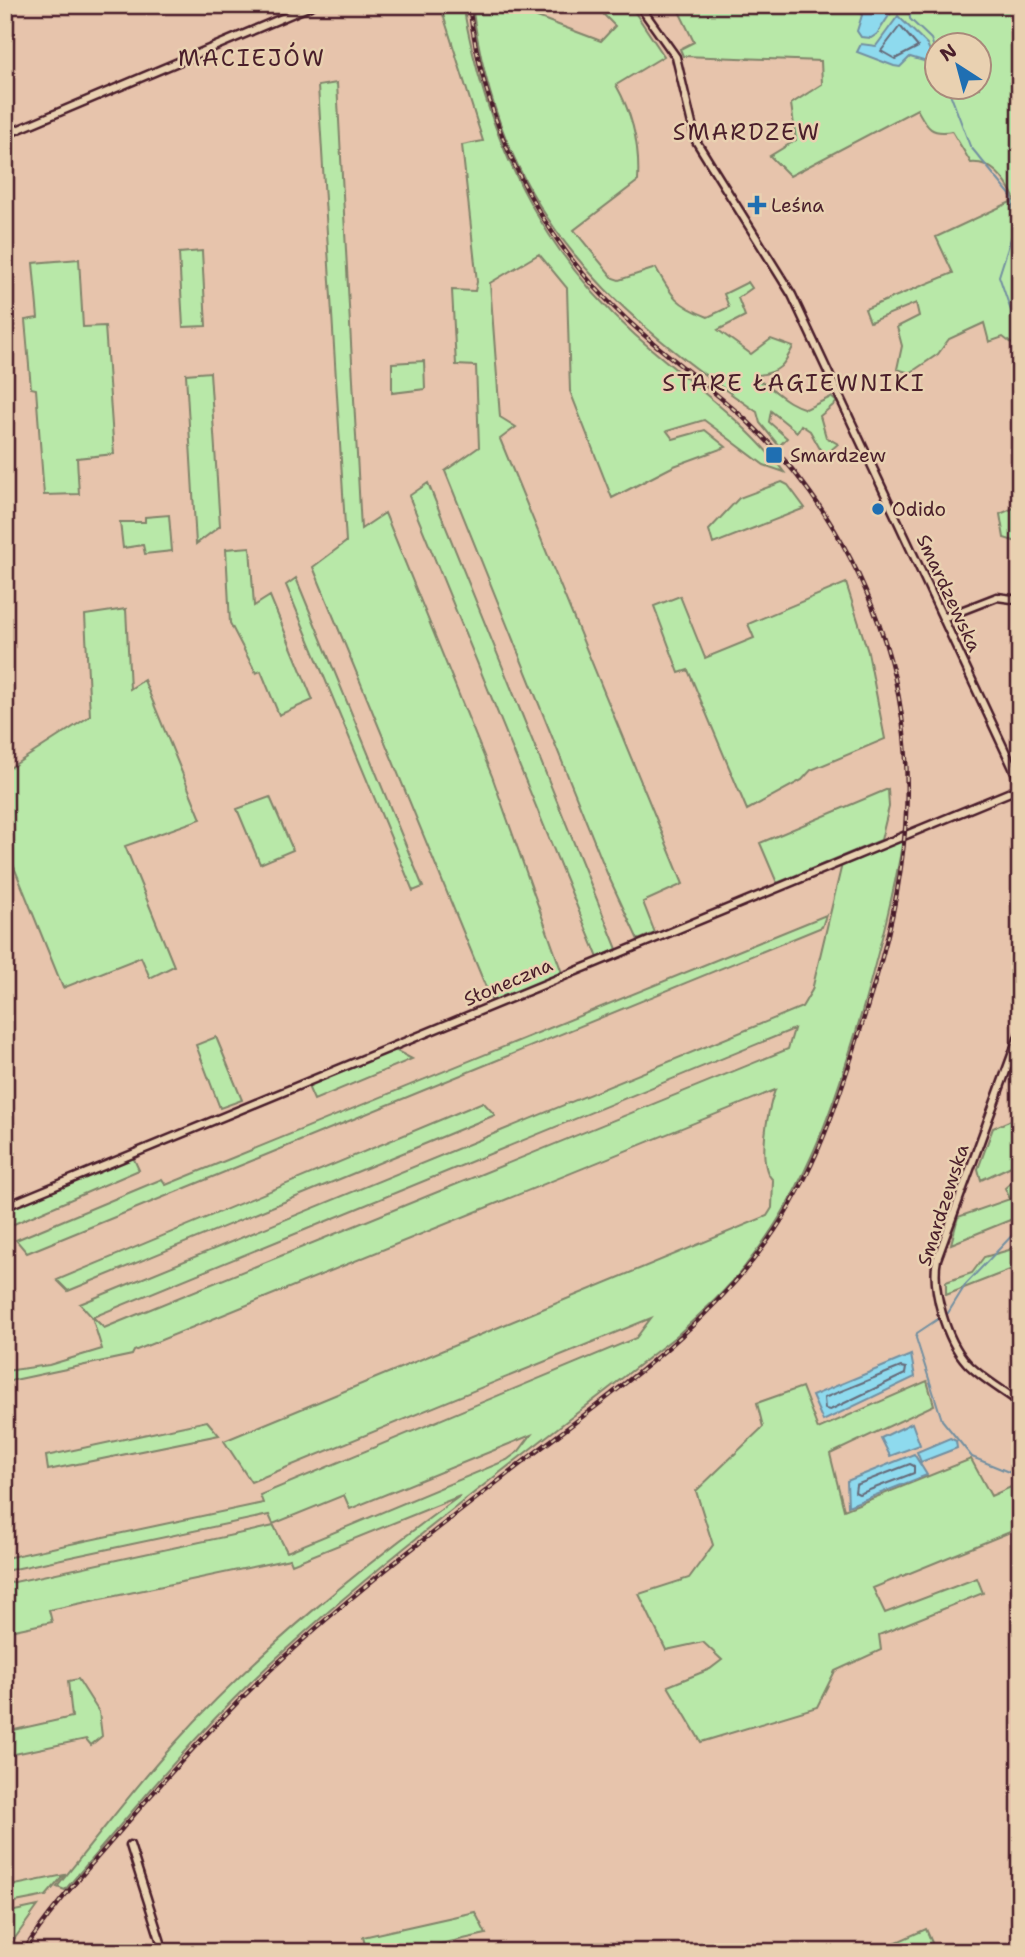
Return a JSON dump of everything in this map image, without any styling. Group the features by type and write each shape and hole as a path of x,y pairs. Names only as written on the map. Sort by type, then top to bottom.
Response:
{"street":[{"path":"5,135 313,5"},
{"name":"Smardzewska","path":"639,5 676,57 693,132 701,150 792,295 1020,785"},
{"path":"943,618 997,597 1020,600"},
{"name":"Słoneczna","path":"9,1205 1020,785"},
{"name":"Smardzewska","path":"1020,1033 937,1259 935,1276 937,1297 963,1357 1020,1403"},
{"path":"130,1845 164,1952"}],"green space":[{"path":"440,5 463,5 486,98 502,142 521,185 570,265 635,335 732,417 768,452 784,472 764,465 704,420 667,431 673,439 705,430 726,447 674,466 612,498 570,391 567,288 539,254 490,283 500,417 516,427 500,439 683,884 643,902 655,933 638,940 607,873 445,471 479,447 476,366 456,365 452,290 475,291 477,282 462,145 483,141"},
{"path":"472,5 531,5 532,15 601,41 615,26 599,5 630,5 664,56 616,85 634,132 638,181 574,230 613,278 619,280 656,268 676,299 708,317 729,307 724,294 748,282 752,288 738,298 745,316 718,330 751,354 771,339 793,347 780,367 759,375 759,381 806,409 831,397 837,402 820,416 826,437 838,444 824,456 810,431 801,425 797,432 771,411 769,422 787,438 779,446 760,423 757,412 649,331 604,288 565,243 532,193 506,138 485,75"},
{"path":"676,5 1020,5 1020,350 1003,337 989,342 984,323 949,339 938,354 910,373 897,369 902,346 897,327 919,316 916,303 870,322 865,309 953,273 936,237 1015,200 999,174 986,165 971,163 952,131 934,131 917,109 790,176 770,156 796,140 791,104 822,84 821,61 683,56 680,49 694,42"},
{"path":"337,83 361,529 385,513 492,776 562,973 492,1002 313,567 346,542 318,86"},
{"path":"202,251 206,326 183,327 179,253"},
{"path":"79,259 83,327 105,326 114,454 77,458 79,494 44,495 36,389 31,388 25,320 38,318 33,263"},
{"path":"424,361 425,389 392,393 392,363"},
{"path":"210,372 220,526 196,544 186,374"},
{"path":"782,482 788,485 805,508 713,544 709,530 739,498"},
{"path":"428,483 617,949 598,958 409,496"},
{"path":"1020,505 1020,543 1004,538 1000,514"},
{"path":"169,515 172,551 145,554 143,545 123,548 120,522 145,522 145,517"},
{"path":"250,547 254,606 270,596 313,700 279,715 261,671 256,673 230,623 226,549"},
{"path":"296,578 423,887 413,891 286,585"},
{"path":"846,583 868,652 885,739 811,770 802,780 747,810 688,670 679,673 654,606 680,596 705,658 754,638 748,624"},
{"path":"126,609 130,689 144,680 201,819 125,846 174,966 150,978 141,957 63,988 5,845 5,771 90,716 85,615"},
{"path":"888,789 889,807 881,840 777,883 760,843"},
{"path":"270,797 293,850 260,864 237,809"},
{"path":"903,839 875,964 831,1108 787,1205 746,1265 721,1294 675,1337 459,1504 302,1635 203,1731 65,1890 57,1887 159,1760 274,1644 348,1581 460,1496 292,1564 290,1559 49,1610 52,1622 5,1632 5,1584 274,1526 287,1552 507,1460 519,1451 531,1435 350,1509 344,1495 273,1524 269,1515 5,1571 5,1558 263,1503 260,1495 636,1338 651,1318 251,1482 224,1441 767,1216 772,1208 773,1180 765,1163 764,1150 769,1110 775,1090 134,1351 132,1355 5,1382 5,1371 49,1365 102,1349 92,1317 80,1304 802,1007 812,990 842,864","holes":["794,1029 788,1049 104,1328 93,1317"]},
{"path":"826,915 822,927 27,1253 16,1240 162,1179 166,1185"},
{"path":"216,1037 242,1100 220,1108 196,1045"},
{"path":"395,1050 412,1059 314,1100 307,1084"},
{"path":"483,1102 495,1115 68,1291 57,1280"},
{"path":"1020,1116 1020,1162 981,1180 978,1169 993,1128"},
{"path":"133,1157 139,1170 7,1227 6,1213 10,1207"},
{"path":"1020,1175 1020,1216 951,1244 958,1217 1010,1199 1005,1188"},
{"path":"1020,1238 1020,1266 946,1295 946,1282 972,1273 984,1257 1009,1250"},
{"path":"927,1381 934,1405 830,1454 844,1510 971,1459 991,1496 1020,1483 1020,1528 873,1588 885,1613 977,1578 983,1593 879,1635 881,1650 835,1671 817,1707 701,1742 668,1686 710,1669 722,1660 703,1642 666,1650 639,1594 689,1578 713,1545 696,1491 763,1427 757,1403 802,1387 818,1429"},
{"path":"207,1421 219,1435 48,1470 46,1456"},
{"path":"78,1679 99,1712 102,1736 91,1745 86,1739 5,1756 5,1732 72,1717 68,1681"},
{"path":"64,1875 46,1896 5,1904 5,1887"},
{"path":"38,1906 10,1945 5,1947 5,1913"},
{"path":"475,1912 486,1934 404,1952 367,1952 363,1937"},
{"path":"926,1929 936,1952 884,1952 883,1948"}],"water":[{"path":"849,5 887,5 890,14 877,34 871,38 861,37 857,31 862,15"},
{"path":"898,16 923,40 923,61 910,57 900,67 857,52 861,44 876,46"},
{"path":"911,1355 915,1377 823,1421 812,1396"},
{"path":"912,1423 920,1445 890,1456 881,1438"},
{"path":"950,1438 956,1441 957,1448 921,1462 917,1452"},
{"path":"914,1454 927,1475 848,1506 847,1481"}],"waterway":[{"path":"909,5 910,19 924,32"},
{"path":"953,102 970,146 1012,197 1015,226 999,276 1020,337"},
{"path":"948,1313 966,1284 1020,1227"},
{"path":"938,1319 917,1333 916,1338 942,1420 972,1457 1020,1479"}],"railway":[{"path":"23,1952 67,1893 155,1790 217,1723 283,1658 390,1566 642,1370 676,1341 739,1278 766,1243 803,1183 842,1086 887,940 903,850 907,804 906,759 902,714 893,669 868,595 824,514 768,442 746,420 623,316 579,269 554,236 514,164 498,126 476,46 469,5"}],"place":[{"name":"Leśna","path":"757,205"},
{"name":"Smardzew","path":"774,455"},
{"name":"Odido","path":"878,509"}],"district":[{"name":"MACIEJÓW","path":"252,58"},
{"name":"SMARDZEW","path":"747,132"},
{"name":"STARE ŁAGIEWNIKI","path":"794,383"}]}
